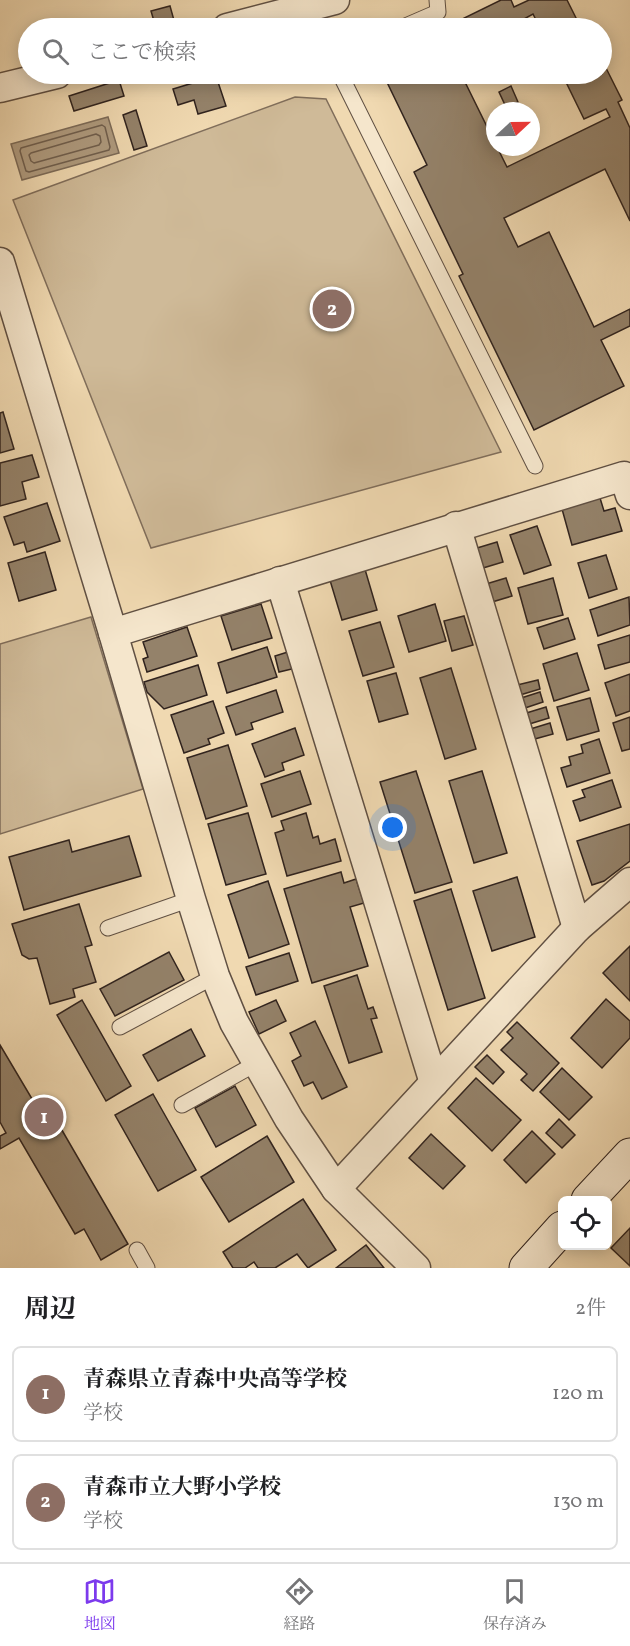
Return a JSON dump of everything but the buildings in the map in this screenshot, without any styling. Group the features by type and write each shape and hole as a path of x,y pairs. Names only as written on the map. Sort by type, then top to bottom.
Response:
{"street":[{"path":"262,18 319,2"},
{"path":"0,88 18,84"},
{"path":"0,264 113,633 191,900 215,976 234,1022 289,1119 336,1188 416,1268"},
{"path":"113,633 624,476 630,495"},
{"path":"456,526 577,928"},
{"path":"280,581 434,1083"},
{"path":"336,1188 577,928 630,882"},
{"path":"592,1196 630,1155"},
{"path":"526,1268 558,1232"}],"lane":[{"path":"424,18 438,12 437,0"},
{"path":"344,84 535,466"},
{"path":"108,928 191,900"},
{"path":"120,1027 215,976"},
{"path":"182,1105 257,1064"},
{"path":"137,1250 147,1268"}],"shaded area":[{"path":"295,97 326,99 501,452 151,548 13,200"},
{"path":"91,617 143,789 0,834 0,644"}],"water":[{"path":"108,117 119,153 22,180 11,144"}],"place":[{"name":"青森市立大野小学校","path":"332,309"},
{"name":"青森県立青森中央高等学校","path":"44,1117"}]}
